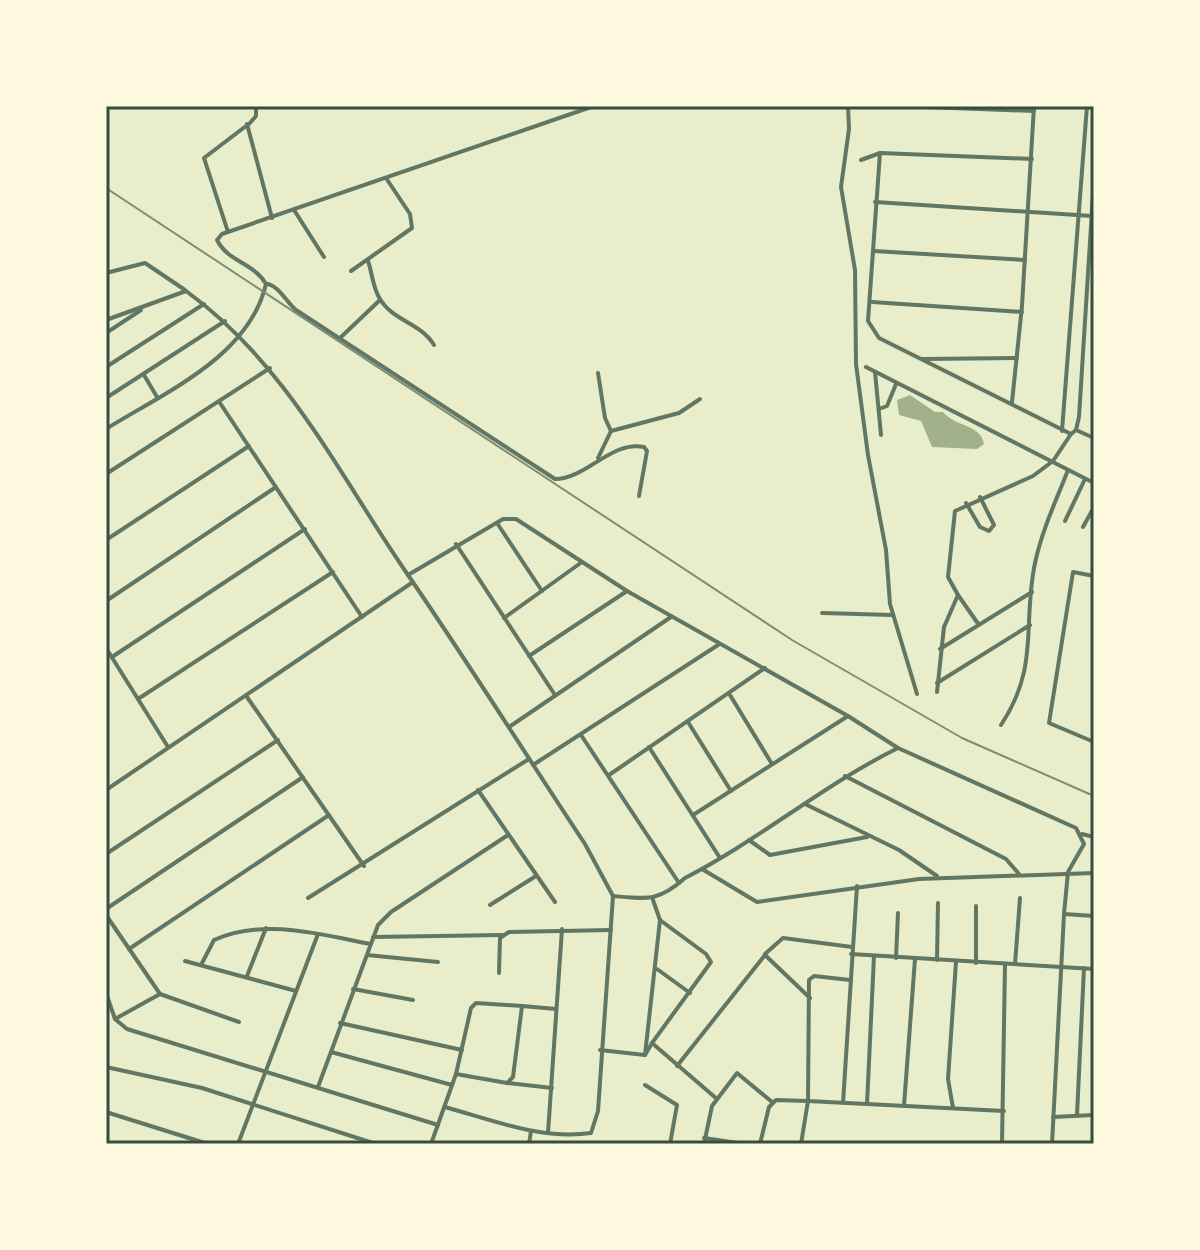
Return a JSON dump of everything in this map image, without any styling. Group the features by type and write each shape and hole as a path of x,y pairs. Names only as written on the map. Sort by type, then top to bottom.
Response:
{"street":[{"path":"228,232 204,158 256,116 256,106"},
{"path":"594,106 228,232 217,240 225,253 251,267 266,284 277,287 285,301 296,310 555,479 566,478 598,461 640,445 644,447 647,451 639,496"},
{"path":"848,106 849,129 841,187 855,270 856,364 893,615 917,694"},
{"path":"899,106 1034,108 1022,312 1012,402"},
{"path":"1062,431 1087,106"},
{"path":"247,124 272,218"},
{"path":"861,160 880,153 1032,159"},
{"path":"880,153 872,302 868,321 871,331 879,338 1071,434"},
{"path":"351,271 412,228 410,214 386,178"},
{"path":"979,625 949,583 955,511 966,503 1033,476 1053,461 1076,430 1094,178"},
{"path":"875,202 1092,216"},
{"path":"294,210 324,257"},
{"path":"874,251 1025,260"},
{"path":"368,260 380,300 396,315 426,331 434,345"},
{"path":"106,273 145,263 226,321 270,368 334,459 509,727 585,844 613,896 598,1111 591,1133 568,1136 531,1131 445,1107"},
{"path":"106,429 209,364 241,337 266,284"},
{"path":"106,320 186,291"},
{"path":"1087,293 1094,293"},
{"path":"340,338 380,300"},
{"path":"872,302 1022,312"},
{"path":"106,367 204,304"},
{"path":"106,333 145,307"},
{"path":"106,398 226,321"},
{"path":"1085,335 1094,336"},
{"path":"921,359 1017,358"},
{"path":"866,367 1094,483"},
{"path":"106,474 270,368"},
{"path":"875,372 881,435"},
{"path":"598,373 605,418 611,431 598,461"},
{"path":"143,374 157,397"},
{"path":"879,409 887,406 896,384"},
{"path":"611,431 679,413 700,399"},
{"path":"220,403 362,617"},
{"path":"1076,430 1094,438"},
{"path":"106,540 249,446"},
{"path":"1001,725 1017,699 1029,660 1032,592 1045,528 1068,470"},
{"path":"1065,521 1085,479"},
{"path":"106,601 276,487"},
{"path":"966,503 980,527 989,531 994,525 980,497"},
{"path":"1083,527 1094,507"},
{"path":"408,575 496,522 509,517 516,519 627,591 848,716 898,748 1094,837"},
{"path":"496,522 542,591"},
{"path":"112,657 305,529"},
{"path":"456,544 555,695"},
{"path":"504,618 582,562"},
{"path":"138,699 333,572"},
{"path":"1094,576 1073,572 1049,723 1094,742"},
{"path":"106,790 413,582"},
{"path":"529,656 627,591"},
{"path":"940,649 1032,592"},
{"path":"937,692 945,620 958,595"},
{"path":"822,613 893,615"},
{"path":"509,727 671,617"},
{"path":"937,683 1030,625"},
{"path":"533,765 719,644"},
{"path":"106,648 168,747"},
{"path":"609,775 730,695 765,668"},
{"path":"730,695 772,764"},
{"path":"247,697 364,866"},
{"path":"693,815 848,716"},
{"path":"688,722 731,791"},
{"path":"581,735 679,883"},
{"path":"106,854 278,740"},
{"path":"649,747 720,858"},
{"path":"613,896 653,900 844,776 898,748"},
{"path":"308,898 364,866 529,759"},
{"path":"844,776 1006,859 1019,874"},
{"path":"239,1022 160,994 106,912 303,777"},
{"path":"478,790 555,902"},
{"path":"804,804 899,850 939,878"},
{"path":"129,949 329,815"},
{"path":"1052,1144 1060,966 1068,872 1084,844 1082,834"},
{"path":"318,1087 378,925 391,912 508,835"},
{"path":"749,840 770,855 869,837"},
{"path":"702,869 757,902 857,886 939,878 1094,873"},
{"path":"490,905 536,876"},
{"path":"843,1103 857,886"},
{"path":"1015,964 1020,898"},
{"path":"645,1055 660,920 653,900"},
{"path":"937,960 938,903"},
{"path":"976,906 976,963"},
{"path":"896,958 898,913"},
{"path":"1064,914 1094,916"},
{"path":"645,1055 711,962 706,954 660,920"},
{"path":"201,965 214,940 250,928 318,934 370,944"},
{"path":"247,976 266,928"},
{"path":"373,937 502,935 562,929 611,930"},
{"path":"548,1133 562,929"},
{"path":"238,1144 318,934"},
{"path":"499,973 502,935"},
{"path":"677,1066 765,955 783,938 852,947"},
{"path":"851,954 1094,969"},
{"path":"367,955 438,962"},
{"path":"765,955 810,998"},
{"path":"867,1104 874,956"},
{"path":"904,1106 915,959"},
{"path":"185,961 296,991"},
{"path":"953,1108 948,1079 956,962"},
{"path":"1002,1144 1005,964"},
{"path":"656,968 690,993"},
{"path":"1077,1115 1084,968"},
{"path":"801,1144 808,1101 809,980 814,976 850,980"},
{"path":"353,989 413,1000"},
{"path":"106,993 115,1019 127,1029 438,1125"},
{"path":"115,1019 160,994"},
{"path":"431,1144 456,1074 471,1008 476,1003 557,1009"},
{"path":"507,1083 513,1077 522,1006"},
{"path":"340,1023 462,1050"},
{"path":"652,1043 717,1099"},
{"path":"600,1050 645,1055"},
{"path":"331,1052 452,1085"},
{"path":"106,1067 202,1088 376,1144"},
{"path":"745,1144 704,1141 707,1115 737,1073 772,1102 1004,1111"},
{"path":"456,1074 552,1088"},
{"path":"645,1085 677,1105 670,1144"},
{"path":"760,1144 772,1102"},
{"path":"106,1112 208,1144"},
{"path":"1053,1117 1094,1115"},
{"path":"529,1144 531,1131"},
{"path":"566,1144 568,1136"}],"shaded area":[{"path":"910,395 935,412 943,412 954,421 973,429 982,437 984,444 977,449 932,447 921,421 899,415 897,400"}],"railway":[{"path":"106,188 792,640 962,738 1094,796"}]}
